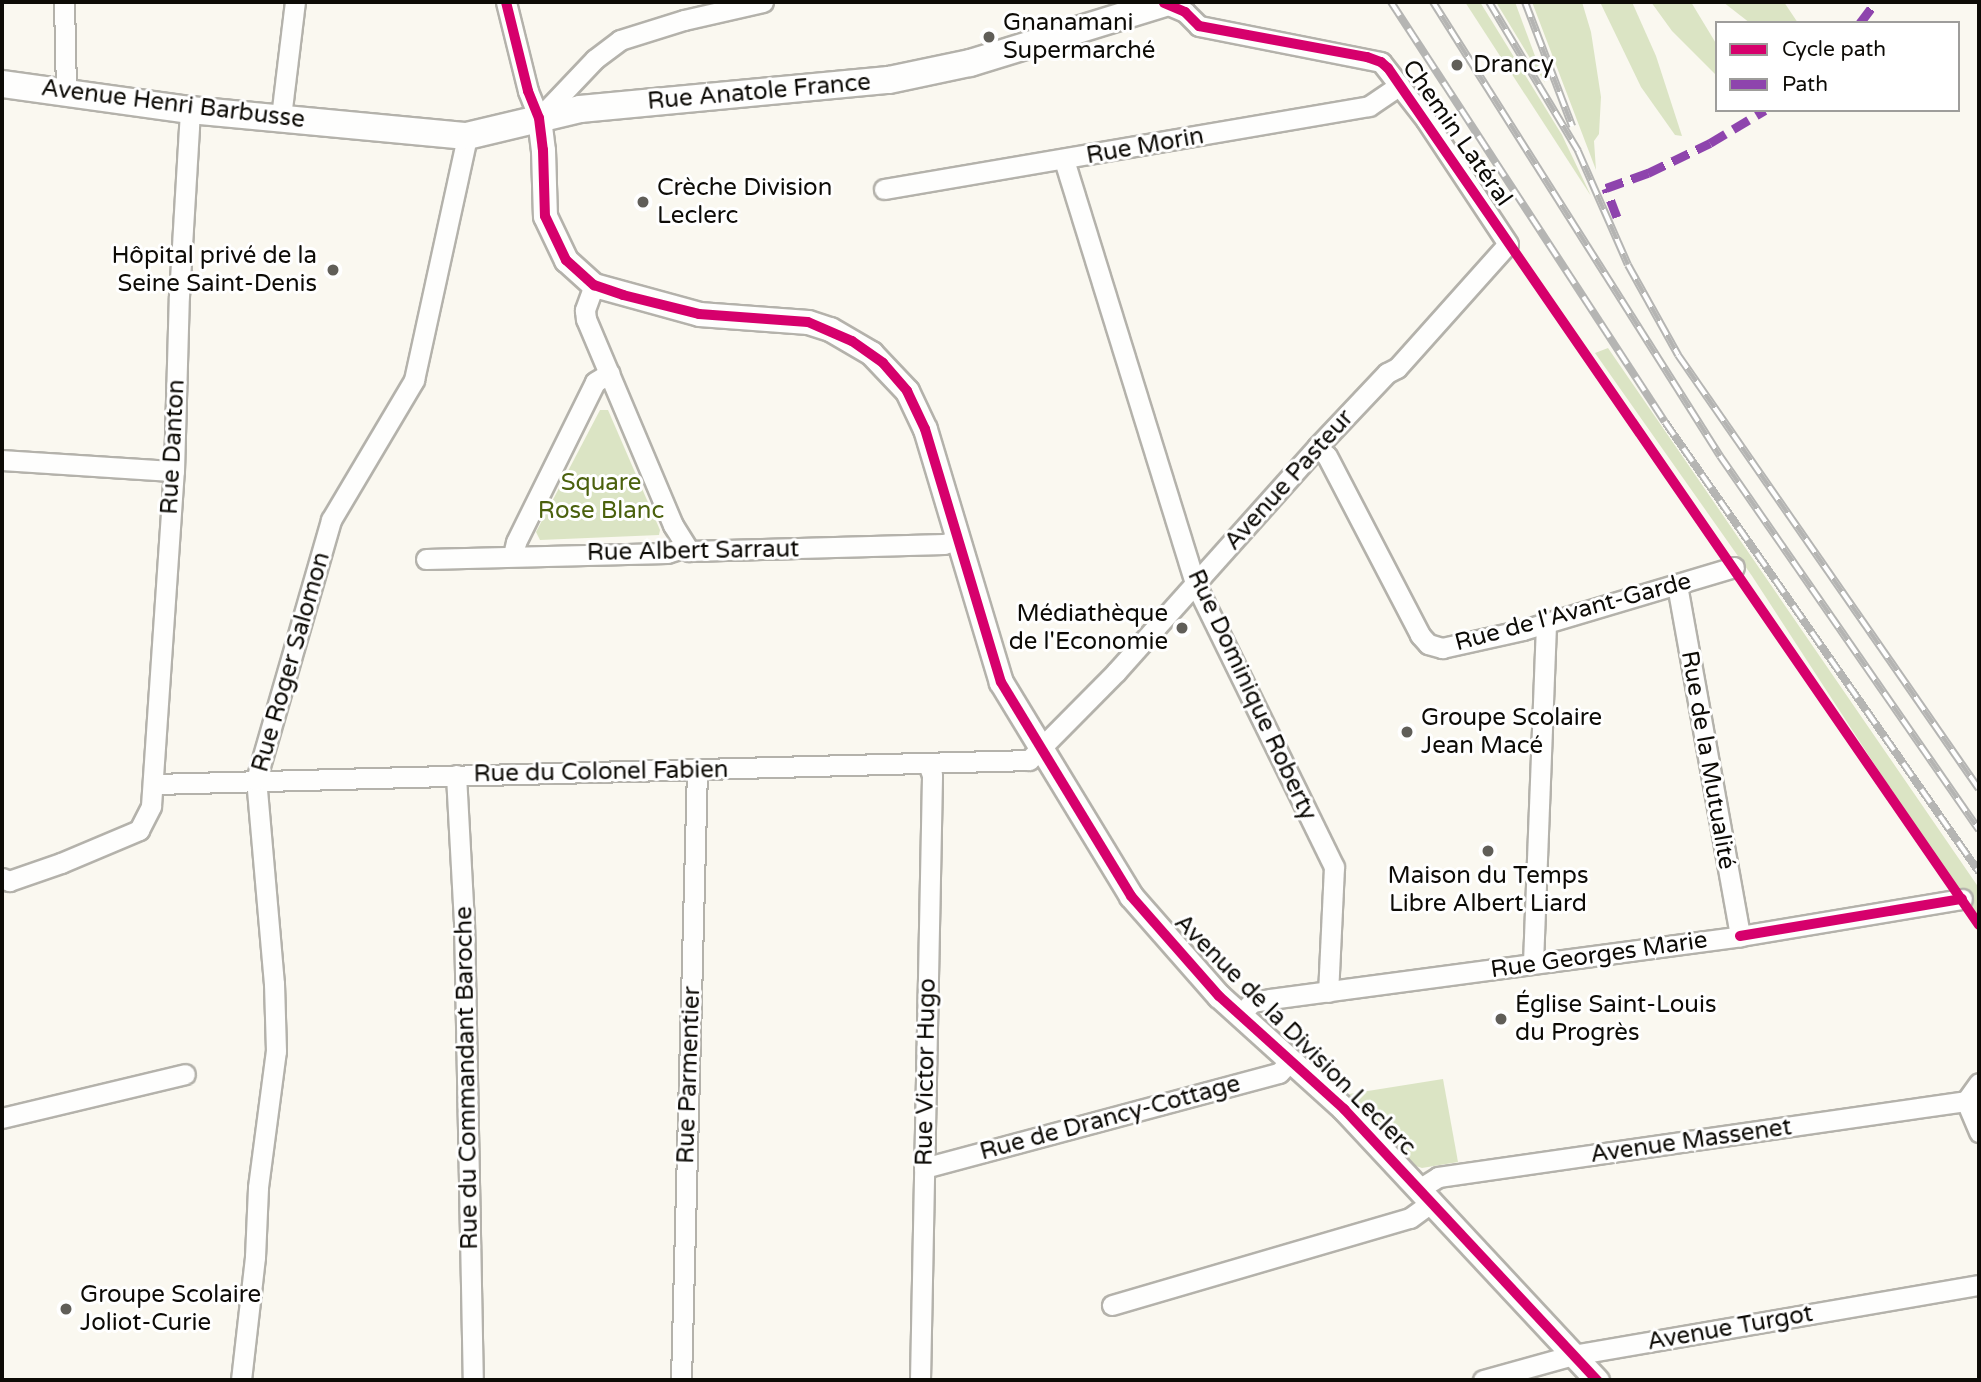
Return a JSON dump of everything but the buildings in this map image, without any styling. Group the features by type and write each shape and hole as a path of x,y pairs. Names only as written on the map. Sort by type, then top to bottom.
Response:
{"main road":[{"name":"Rue Anatole France","path":"343,124 467,136 580,109 889,80 970,63 1152,5"},
{"name":"Avenue Henri Barbusse","path":"2,83 190,110 343,124"}],"street":[{"path":"64,2 66,92"},
{"path":"281,117 295,2"},
{"path":"506,2 528,91 539,118 594,59 620,40 674,22 762,2"},
{"name":"Chemin Latéral","path":"1152,5 1185,12 1199,26 1381,62 1400,85 1508,244"},
{"name":"Rue Morin","path":"884,189 1369,106 1400,85"},
{"name":"Rue Danton","path":"2,878 9,881 139,830 151,806 155,784 155,723 174,471 179,296 190,110"},
{"name":"Avenue de la Division Leclerc","path":"539,118 545,216 566,260 594,285 699,314 808,322 830,329 871,353 907,391 917,408 959,539 995,667 1131,896 1219,996 1345,1109 1597,1380"},
{"name":"Rue Roger Salomon","path":"241,1380 255,1257 258,1187 276,1051 274,984 256,780 331,520 414,380 467,136"},
{"name":"Rue Dominique Roberty","path":"1064,160 1195,583 1334,867 1328,992"},
{"name":"Avenue Pasteur","path":"1042,748 1116,672 1317,447 1387,373 1397,368 1508,244"},
{"path":"594,285 585,310 586,319 673,525 685,547"},
{"path":"513,555 516,542 596,382 610,373"},
{"name":"Rue de l'Avant-Garde","path":"1317,447 1327,456 1420,635 1428,644 1442,648 1546,622 1734,567"},
{"path":"2,460 174,471"},
{"name":"Rue Albert Sarraut","path":"426,559 667,553 685,547 697,553 944,544 959,539"},
{"name":"Rue de la Mutualité","path":"1677,585 1740,936"},
{"path":"1533,963 1546,622"},
{"name":"Rue du Colonel Fabien","path":"155,784 1021,761 1029,760 1042,748"},
{"name":"Rue Victor Hugo","path":"920,1380 932,775 928,764"},
{"name":"Rue Parmentier","path":"681,1380 697,771"},
{"name":"Rue du Commandant Baroche","path":"456,775 464,922 473,1380"},
{"name":"Rue Georges Marie","path":"1241,1014 1252,1002 1740,936 1962,899"},
{"name":"Rue de Drancy-Cottage","path":"924,1168 1279,1073 1291,1060"},
{"path":"2,1118 185,1074"},
{"path":"1979,1083 1966,1101 1979,1132"},
{"name":"Avenue Massenet","path":"1112,1305 1410,1218 1438,1177 1966,1101"},
{"name":"Avenue Turgot","path":"1493,1379 1573,1355 1979,1285"}],"green space":[{"path":"1465,2 1480,2 1562,135 1591,196"},
{"path":"1496,2 1515,2 1545,83"},
{"path":"1532,2 1582,2 1591,32 1601,97 1599,134 1594,141 1596,170"},
{"path":"1600,2 1632,2 1656,56 1682,136 1675,135 1641,87"},
{"path":"1651,2 1691,2 1715,42 1715,74 1672,31"},
{"path":"1723,2 1784,2 1797,21 1747,21"},
{"path":"1608,348 1979,888 1979,925 1752,576 1595,353"},
{"name":"Square Rose Blanc","path":"600,410 608,410 660,530 659,535 540,540 536,532"},
{"path":"1443,1079 1458,1162 1422,1168 1413,1165 1349,1094"}],"railway":[{"path":"1391,2 1665,422 1979,872"},
{"path":"1433,2 1720,456 1979,830"},
{"path":"1489,2 1578,151 1628,265 1678,355 1979,789"},
{"path":"1525,2 1572,126"}],"marked path":[{"path":"1862,21 1876,2"},
{"path":"1617,217 1606,188 1648,173 1710,143 1762,112"}],"cycle path":[{"path":"506,2 528,91 539,118 545,216 566,260 594,285 623,295 699,314 808,322 852,341 883,363 907,391 925,429 1001,682 1131,896 1219,996 1344,1109 1597,1380"},
{"path":"1164,3 1185,12 1199,26 1367,57 1388,68 1979,925"},
{"path":"1740,936 1962,899"}],"place":[{"name":"Gnanamani Supermarché","path":"989,37"},
{"name":"Drancy","path":"1457,65"},
{"name":"Crèche Division Leclerc","path":"643,202"},
{"name":"Hôpital privé de la Seine Saint-Denis","path":"333,270"},
{"name":"Médiathèque de l'Economie","path":"1182,628"},
{"name":"Groupe Scolaire Jean Macé","path":"1407,732"},
{"name":"Maison du Temps Libre Albert Liard","path":"1488,851"},
{"name":"Église Saint-Louis du Progrès","path":"1501,1019"},
{"name":"Groupe Scolaire Joliot-Curie","path":"66,1309"}]}
